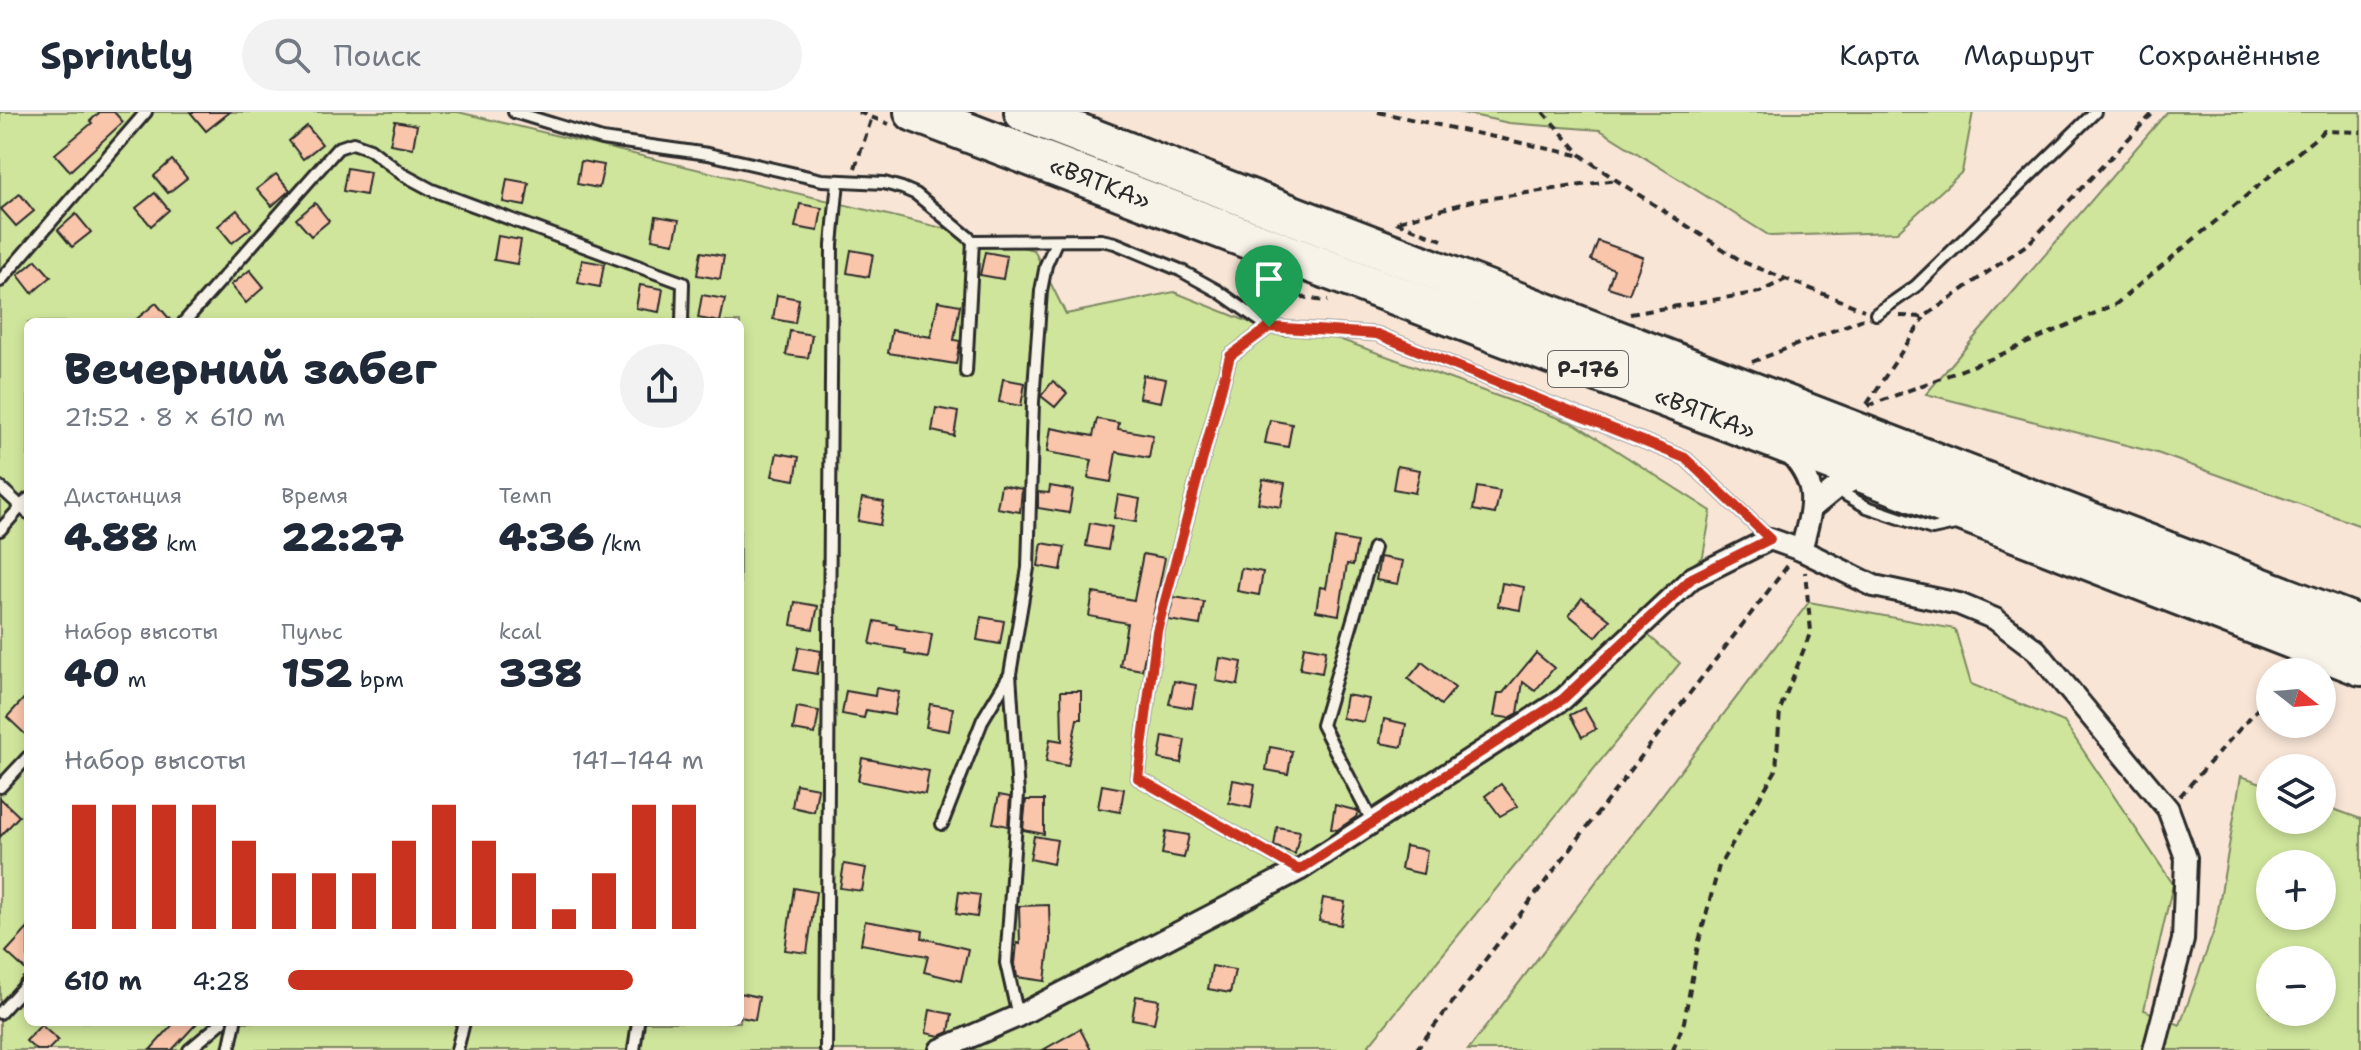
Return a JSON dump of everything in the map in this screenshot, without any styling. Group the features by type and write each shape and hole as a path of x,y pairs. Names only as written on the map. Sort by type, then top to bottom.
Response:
{"highway":[{"name":"«ВЯТКА»","path":"914,112 1779,441 1851,481 1980,519 2361,666"},
{"name":"«ВЯТКА»","path":"1024,112 2361,626"}],"street":[{"path":"899,112 961,129"},
{"path":"1779,441 1798,461 1810,483 1813,507 1801,550"},
{"path":"1813,507 1851,481"},
{"path":"940,1050 1018,1016 1299,870 1563,699 1692,578 1770,539 1801,550 1874,586 1959,604 1995,619 2036,650 2168,809 2186,858 2183,940 2154,1050"}],"lane":[{"path":"0,281 146,112"},
{"path":"514,112 602,139 708,154 822,180 902,188 916,194 973,241 1101,240 1115,243 1193,277 1269,327 1377,334 1685,458 1770,539"},
{"path":"1876,314 1916,286 2095,112"},
{"path":"188,318 338,148 353,143 370,149 402,174 432,190 683,283 682,318"},
{"path":"826,1050 832,245 844,181"},
{"path":"966,372 973,241"},
{"path":"1018,1016 1006,963 1018,794 1010,674 1028,568 1033,402 1041,291 1046,265 1056,242"},
{"path":"1269,327 1230,356 1157,631 1138,778 1299,870"},
{"path":"1991,482 2049,494"},
{"path":"0,487 24,505"},
{"path":"0,530 24,508"},
{"path":"1372,821 1322,725 1374,548"},
{"path":"942,824 983,719 1010,674"},
{"path":"0,787 24,761"},
{"path":"0,1013 24,986"},
{"path":"189,1050 217,1026"},
{"path":"229,1050 234,1026"},
{"path":"457,1050 463,1026"},
{"path":"634,1050 637,1026"}],"path":[{"path":"1378,112 1582,156"},
{"path":"1543,112 1582,156 1743,262 1876,314 1924,317"},
{"path":"1866,406 1924,317 2029,243 2154,112"},
{"path":"844,181 872,117"},
{"path":"1346,235 1472,201 1616,180"},
{"path":"1629,314 1760,292 1786,279"},
{"path":"1752,362 1876,314"},
{"path":"1416,1050 1801,550"},
{"path":"1673,1050 1684,1022 1698,945 1719,866 1776,770 1780,710 1811,631 1801,550"},
{"path":"2168,809 2256,711"}],"green space":[{"path":"0,112 458,112 1034,250 1066,314 1174,292 1284,336 1314,330 1575,424 1711,511 1703,556 1631,620 1680,663 1365,1050 0,1050"},
{"path":"1458,112 1973,112 1962,172 1897,232 1770,236 1600,130 1509,123"},
{"path":"2167,112 2361,112 2361,526 2157,453 1926,394"},
{"path":"1809,602 1955,629 1971,684 2064,722 2173,884 2144,1010 2180,1025 2215,928 2241,776 2256,781 2256,834 2336,834 2336,810 2361,819 2361,1050 1468,1050"}],"building":[{"path":"100,112 114,112 123,122 70,171 55,154 92,123 90,121"},
{"path":"190,112 230,112 206,131"},
{"path":"395,121 417,125 413,148 390,144"},
{"path":"307,126 322,144 303,159 289,141"},
{"path":"172,160 187,178 168,193 154,176"},
{"path":"581,161 604,165 599,188 577,184"},
{"path":"347,168 370,172 366,195 343,191"},
{"path":"276,174 290,190 272,206 257,189"},
{"path":"507,179 529,183 525,206 503,202"},
{"path":"155,193 169,210 151,226 136,208"},
{"path":"20,194 34,211 16,226 1,209"},
{"path":"315,203 329,221 311,236 296,219"},
{"path":"800,204 822,208 818,231 795,227"},
{"path":"237,210 251,228 232,243 218,226"},
{"path":"76,214 91,232 72,247 58,230"},
{"path":"656,216 679,220 674,243 652,239"},
{"path":"498,236 521,240 517,264 494,260"},
{"path":"1598,241 1643,257 1629,294 1608,287 1614,269 1591,260"},
{"path":"851,250 873,254 869,277 847,273"},
{"path":"701,252 724,256 720,279 697,275"},
{"path":"985,252 1007,256 1003,279 980,275"},
{"path":"36,260 51,277 32,293 18,275"},
{"path":"582,260 604,264 600,287 578,283"},
{"path":"250,270 264,287 246,303 231,285"},
{"path":"640,285 663,289 659,312 636,308"},
{"path":"702,295 725,299 721,318 698,318"},
{"path":"777,295 799,299 795,323 773,319"},
{"path":"938,301 960,305 954,340 960,341 956,364 888,353 892,330 931,337"},
{"path":"156,303 169,318 138,318"},
{"path":"790,331 812,335 808,358 786,355"},
{"path":"1143,375 1166,379 1161,402 1139,398"},
{"path":"1003,379 1025,383 1021,406 999,402"},
{"path":"1053,381 1067,393 1055,407 1041,396"},
{"path":"936,408 958,412 954,436 932,431"},
{"path":"1097,419 1119,423 1118,429 1153,435 1149,458 1116,452 1111,482 1088,478 1092,460 1047,452 1051,428 1093,436"},
{"path":"1270,420 1292,424 1288,447 1265,443"},
{"path":"777,453 799,457 795,480 772,476"},
{"path":"1397,466 1420,470 1415,493 1393,489"},
{"path":"1263,479 1285,483 1281,507 1258,503"},
{"path":"1001,485 1022,489 1020,512 997,508"},
{"path":"1050,486 1073,490 1069,513 1038,508 1038,492 1049,493"},
{"path":"1477,487 1500,491 1495,514 1473,510"},
{"path":"1118,495 1140,499 1136,522 1114,518"},
{"path":"862,498 884,502 880,525 858,521"},
{"path":"1090,523 1112,527 1108,550 1086,546"},
{"path":"1335,538 1357,542 1353,565 1347,564 1339,615 1316,611 1320,587 1326,588"},
{"path":"1042,543 1065,547 1061,570 1038,566"},
{"path":"1143,554 1165,558 1142,670 1120,666 1127,623 1089,616 1093,593 1134,600"},
{"path":"1380,557 1403,561 1398,584 1376,580"},
{"path":"1241,568 1263,572 1259,595 1237,591"},
{"path":"1502,583 1524,587 1520,610 1498,606"},
{"path":"1174,597 1204,602 1200,625 1168,620"},
{"path":"1582,598 1610,620 1596,637 1569,615"},
{"path":"795,602 818,606 813,629 791,625"},
{"path":"981,617 1004,621 1000,644 977,640"},
{"path":"875,621 932,634 928,658 905,654 906,650 870,644"},
{"path":"1304,646 1326,650 1322,673 1300,669"},
{"path":"799,647 821,651 817,674 794,670"},
{"path":"1536,653 1554,668 1535,691 1523,682 1518,713 1509,718 1494,716 1498,693 1503,693"},
{"path":"1220,658 1242,662 1238,685 1216,681"},
{"path":"1422,662 1455,688 1441,705 1408,679"},
{"path":"1174,681 1196,685 1192,708 1169,704"},
{"path":"876,688 899,692 894,715 866,710 864,718 842,714 846,691 875,696"},
{"path":"1061,691 1081,691 1081,719 1077,719 1068,766 1046,762 1050,739 1062,741"},
{"path":"1346,695 1369,699 1364,722 1342,718"},
{"path":"24,698 24,733 7,717"},
{"path":"930,704 953,708 949,731 926,727"},
{"path":"797,707 819,711 815,734 793,730"},
{"path":"1584,708 1596,729 1582,737 1570,715"},
{"path":"1384,719 1406,724 1402,747 1380,743"},
{"path":"1163,736 1185,740 1181,763 1159,759"},
{"path":"1270,747 1292,751 1288,774 1266,770"},
{"path":"862,758 929,771 925,794 858,781"},
{"path":"1233,780 1255,784 1251,808 1229,803"},
{"path":"796,784 818,788 814,812 792,807"},
{"path":"1501,784 1518,806 1500,816 1485,796"},
{"path":"1102,785 1124,789 1120,812 1098,808"},
{"path":"999,795 1010,797 1008,826 993,823"},
{"path":"0,798 19,816 0,837"},
{"path":"1026,800 1044,800 1044,834 1023,830"},
{"path":"1335,805 1358,811 1356,817 1337,830 1331,829"},
{"path":"1277,827 1300,831 1295,854 1274,846"},
{"path":"1166,831 1189,835 1184,858 1162,854"},
{"path":"1034,836 1057,840 1053,864 1030,859"},
{"path":"1405,846 1427,850 1423,874 1401,869"},
{"path":"844,864 866,868 862,891 840,888"},
{"path":"794,888 816,892 807,953 785,950"},
{"path":"959,892 980,895 977,917 956,914"},
{"path":"1323,898 1345,902 1341,925 1319,921"},
{"path":"1049,905 1050,940 1045,981 1017,977 1019,906"},
{"path":"865,921 923,931 922,938 968,949 961,981 924,972 928,956 861,944"},
{"path":"24,932 24,968 6,952"},
{"path":"1212,966 1235,970 1230,993 1208,989"},
{"path":"744,994 759,997 755,1020 744,1018"},
{"path":"1136,996 1159,1000 1154,1023 1132,1019"},
{"path":"930,1010 952,1014 949,1032 940,1036 926,1033"},
{"path":"40,1026 58,1040 48,1050 36,1050 26,1041"},
{"path":"171,1026 194,1026 172,1050 150,1050"},
{"path":"1080,1029 1091,1050 1043,1050"}],"route":[{"path":"1269,327 1377,334 1685,458 1770,539 1692,578 1563,699 1299,870 1138,778 1157,631 1230,356 1269,327"}]}
